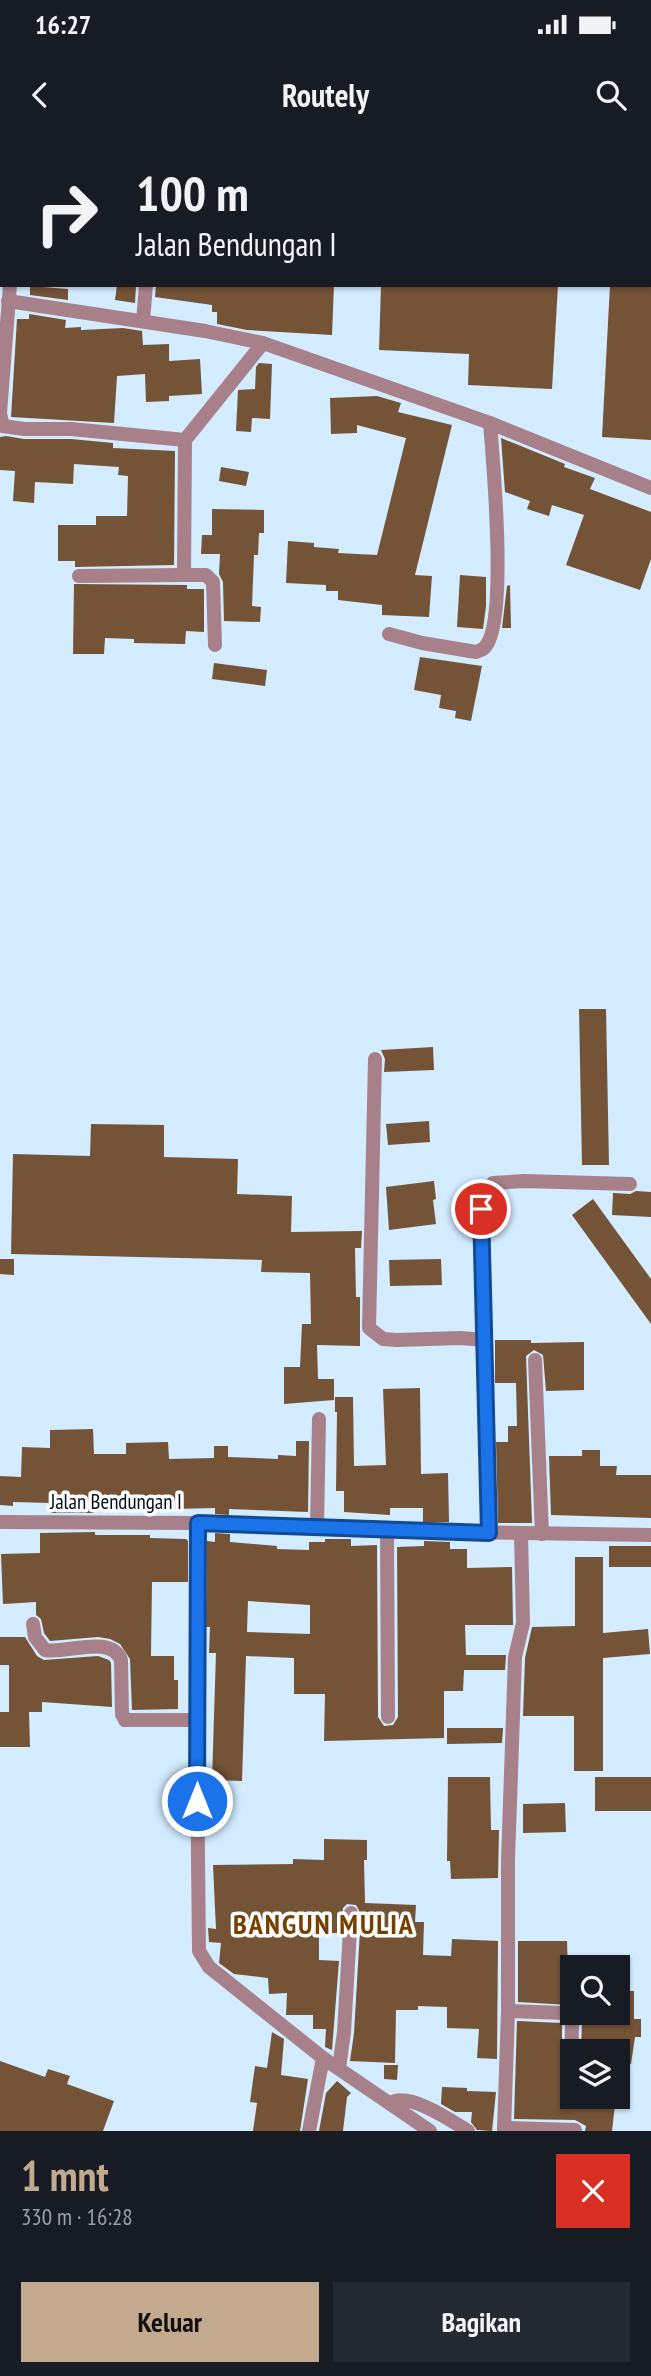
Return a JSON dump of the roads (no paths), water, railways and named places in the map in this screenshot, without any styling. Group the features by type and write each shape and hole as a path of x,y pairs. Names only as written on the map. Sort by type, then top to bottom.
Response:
{"street":[{"path":"10,287 0,414 4,426 24,429 71,429 185,440"},
{"path":"143,321 146,287"},
{"path":"8,301 143,321 263,343 490,423 651,488"},
{"path":"184,575 185,440 263,343"},
{"path":"389,634 422,643 476,652 487,645 494,625 498,534 490,423"},
{"path":"79,576 206,575 213,582 215,645"},
{"path":"375,1059 369,1328 383,1339 485,1339"},
{"path":"489,1533 481,1209 487,1188 493,1183 505,1182 629,1184"},
{"path":"535,1360 542,1534"},
{"path":"317,1528 319,1419"},
{"name":"Jalan Bendungan I","path":"0,1522 198,1523 387,1531 651,1535"},
{"path":"198,1523 199,1951 209,1967 323,2058 430,2131"},
{"path":"387,1531 388,1717"},
{"path":"521,1533 523,1623 515,1657 508,1860 508,2011 504,2129 575,2130"},
{"path":"33,1624 35,1636 44,1650 109,1647 118,1652 121,1660 122,1714 125,1720 198,1720"},
{"path":"339,2068 344,2032 351,1913"},
{"path":"508,2011 569,2015 572,2039"},
{"path":"309,2131 323,2058"},
{"path":"391,2102 403,2098 414,2102 468,2131"}],"district":[{"name":"BANGUN MULIA","path":"324,1924"}]}
